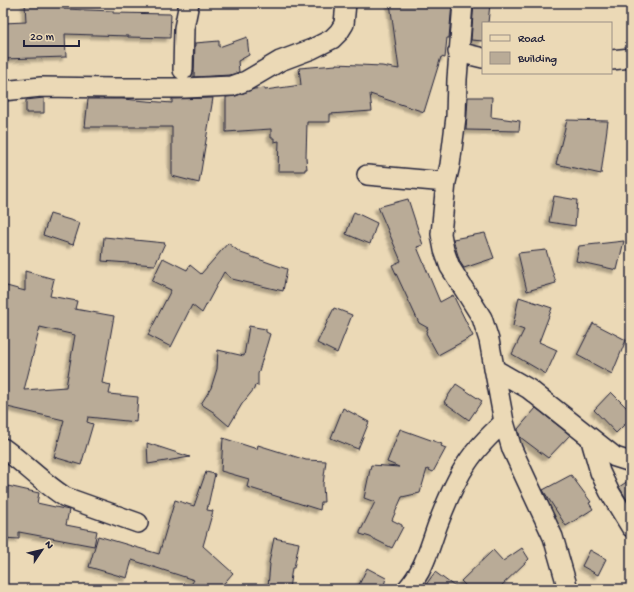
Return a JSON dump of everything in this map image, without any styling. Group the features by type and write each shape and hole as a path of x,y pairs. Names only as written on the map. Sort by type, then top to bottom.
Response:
{"street":[{"path":"184,70 184,28 190,3"},
{"path":"3,91 41,87 185,88 232,86 246,81 280,61 312,49 332,39 344,24 346,3"},
{"path":"463,3 458,52 456,117 450,165 446,182 441,234 450,268 482,318 489,340 504,422 519,464 553,537 568,589"},
{"path":"458,52 482,58"},
{"path":"612,60 631,58"},
{"path":"367,175 446,182"},
{"path":"494,369 530,389 615,457 631,462"},
{"path":"407,589 416,580 424,564 438,523 467,462 493,432 504,422"},
{"path":"590,437 600,472 609,491 631,527"},
{"path":"3,448 65,497 138,523"}],"building":[{"path":"25,3 64,3 64,9 113,11 113,13 171,14 170,38 65,34 66,57 3,59 3,23 26,22"},
{"path":"390,3 452,3 449,38 447,38 445,58 441,57 424,112 370,94 372,111 330,114 330,122 307,122 307,169 305,169 305,171 278,171 279,141 274,142 274,138 271,138 271,129 226,132 226,97 236,96 254,89 265,88 265,90 301,85 299,68 336,64 382,66 399,69"},
{"path":"474,3 490,4 488,22 482,22 482,41 471,40"},
{"path":"247,37 249,55 238,61 239,72 230,75 194,77 195,43 219,41 219,47"},
{"path":"468,97 492,97 491,117 520,121 519,131 466,130"},
{"path":"44,98 44,113 26,113 26,100"},
{"path":"213,98 199,183 172,176 172,127 85,127 88,99 122,99 172,103 172,99"},
{"path":"567,120 608,121 601,174 556,164"},
{"path":"554,196 577,200 575,226 549,222"},
{"path":"408,199 423,245 417,247 440,302 453,295 473,336 438,355 426,333 428,328 419,323 392,265 401,261 378,207"},
{"path":"354,212 377,223 370,244 346,234"},
{"path":"50,214 80,223 73,245 43,235"},
{"path":"485,233 494,258 464,268 460,262 453,239"},
{"path":"104,237 165,243 155,265 102,261"},
{"path":"624,241 617,270 576,261 579,246"},
{"path":"228,243 241,253 287,269 283,291 232,279 224,272 202,313 192,305 171,347 148,335 171,290 152,281 163,258 187,270 190,265 201,274"},
{"path":"546,250 556,283 527,291 518,253"},
{"path":"25,271 54,279 50,296 77,301 75,309 114,316 102,383 111,385 109,394 138,397 136,422 88,417 87,422 93,424 81,465 54,457 64,420 3,406 3,285 25,291","holes":["40,327 75,335 66,387 24,390"]},
{"path":"519,297 552,308 539,342 557,350 546,374 512,354 524,330 513,326"},
{"path":"334,308 352,315 337,353 317,343"},
{"path":"593,323 626,340 612,374 577,355"},
{"path":"249,326 266,329 266,332 270,334 258,374 258,386 255,385 254,389 242,404 229,426 215,413 201,404 211,388 217,369 218,350 244,356"},
{"path":"456,384 482,401 469,420 444,402"},
{"path":"611,392 631,412 631,418 616,433 594,410"},
{"path":"343,408 369,422 358,449 331,438"},
{"path":"536,408 570,435 548,458 520,437 518,429"},
{"path":"400,429 442,444 441,446 446,448 433,472 427,469 420,493 402,497 392,520 403,527 392,548 370,537 360,534 360,532 375,502 364,498 371,465 399,467 387,462"},
{"path":"223,438 257,449 258,445 306,460 326,461 323,484 324,502 321,502 320,510 247,487 249,479 221,471"},
{"path":"147,443 190,457 148,464"},
{"path":"206,472 215,474 207,510 213,511 203,546 233,573 219,589 188,589 194,580 132,560 127,578 89,567 98,536 159,554 175,500 194,506"},
{"path":"571,475 591,502 589,503 593,509 566,526 543,490"},
{"path":"631,479 631,506 619,487"},
{"path":"8,486 39,493 37,503 69,510 66,525 97,531 94,546 19,532 19,539 3,538 3,507"},
{"path":"274,538 299,543 294,568 292,568 289,589 268,587 269,563"},
{"path":"522,548 529,559 498,589 469,589 461,581 493,550 503,561"},
{"path":"590,550 606,559 598,575 582,566"},
{"path":"367,568 386,578 383,589 357,589"},
{"path":"435,572 458,589 423,589"}]}
